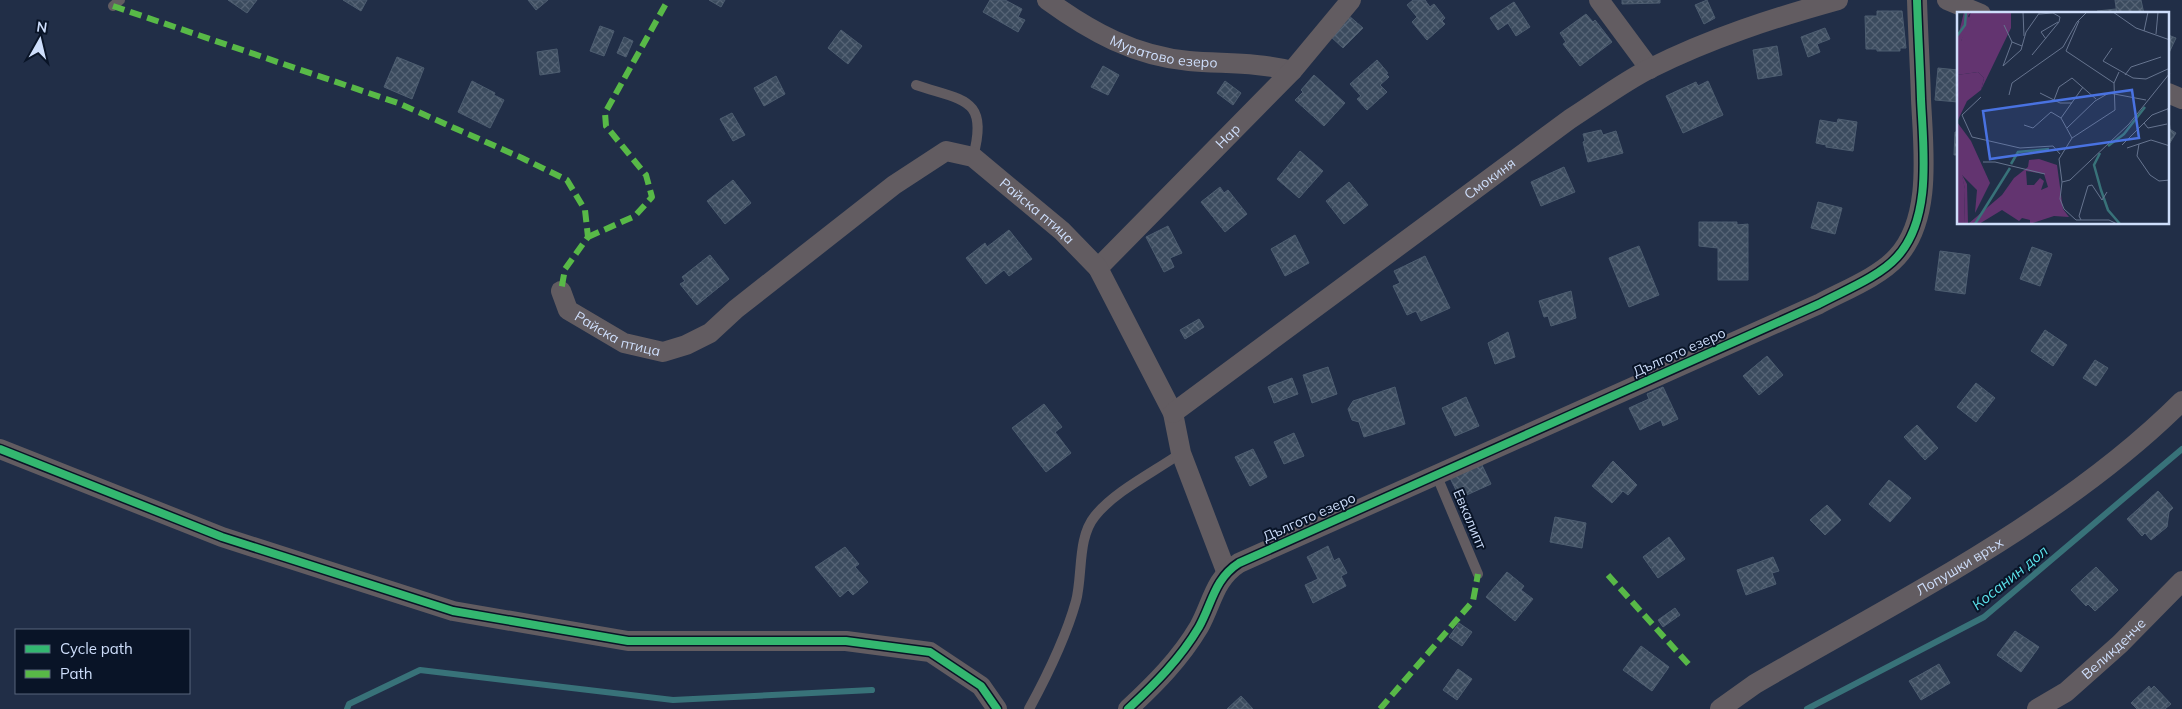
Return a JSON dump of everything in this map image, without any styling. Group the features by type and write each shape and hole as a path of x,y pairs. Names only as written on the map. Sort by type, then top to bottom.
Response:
{"street":[{"name":"Муратово езеро","path":"1048,0 1079,23 1124,46 1156,56 1189,61 1265,64 1292,71"},
{"name":"Нар","path":"1098,268 1292,71 1351,0"},
{"path":"1599,0 1650,69"},
{"name":"Смокиня","path":"1173,413 1570,119 1650,69 1706,43 1767,20 1838,0"},
{"name":"Дългото езеро","path":"1226,571 1263,551 1819,304 1870,277 1897,257 1912,233 1921,204 1924,172 1917,0"},
{"path":"1948,0 1976,12"},
{"path":"2170,94 2182,99"},
{"name":"Райска птица","path":"561,292 568,310 624,342 663,352 686,345 710,333 894,185 946,151 973,157 1062,231 1098,268 1173,413 1181,453 1226,571"},
{"name":"Лопушки връх","path":"1720,709 1754,684 2021,527 2070,494 2115,459 2182,401"},
{"path":"0,449 222,537 453,611 628,641 846,641 930,652 981,686 997,709"},
{"path":"1128,709 1163,677 1182,651 1199,626 1226,571"},
{"name":"Великденче","path":"2037,709 2066,692 2120,644 2182,581"}],"lane":[{"path":"916,85 966,102 975,110 978,118 978,136 973,157"},
{"path":"1029,709 1062,638 1076,600 1088,526 1095,516 1111,501 1181,453"},
{"name":"Евкалипт","path":"1436,474 1478,574"}],"building":[{"path":"228,0 257,0 247,13"},
{"path":"343,0 367,0 361,11"},
{"path":"528,0 548,0 536,10"},
{"path":"709,0 725,0 721,7"},
{"path":"990,0 1005,0 1022,9 1018,17 1025,20 1018,32 983,12"},
{"path":"1413,0 1425,0 1430,7 1434,4 1445,18 1442,21 1445,24 1427,40 1412,22 1417,17 1407,5"},
{"path":"1622,0 1660,0 1660,3 1622,4"},
{"path":"1707,0 1715,18 1704,24 1695,5"},
{"path":"2115,0 2141,0 2144,12 2117,12"},
{"path":"1514,2 1530,27 1516,36 1508,23 1498,30 1490,18"},
{"path":"2116,9 2117,12 2097,12"},
{"path":"1877,11 1902,11 1906,48 1900,48 1900,51 1866,49 1865,16 1877,16"},
{"path":"1586,14 1593,22 1595,20 1612,42 1580,66 1563,44 1566,42 1560,33"},
{"path":"1348,15 1363,28 1343,48 1329,35"},
{"path":"600,26 614,31 604,56 590,51"},
{"path":"1825,28 1830,39 1817,44 1820,52 1808,57 1801,37"},
{"path":"841,30 862,46 848,64 828,48"},
{"path":"2170,36 2176,38 2170,51"},
{"path":"624,37 633,41 626,57 617,53"},
{"path":"1777,46 1782,75 1758,79 1753,50"},
{"path":"557,49 560,72 540,75 537,52"},
{"path":"397,57 424,68 412,99 384,87"},
{"path":"1377,60 1388,73 1386,74 1389,77 1380,85 1387,92 1367,110 1357,99 1361,96 1350,84"},
{"path":"1103,66 1119,75 1108,95 1091,87"},
{"path":"1938,68 1957,70 1957,102 1935,100"},
{"path":"1314,75 1345,103 1324,126 1295,100 1303,92 1301,90"},
{"path":"776,76 785,94 764,106 754,88"},
{"path":"472,81 504,100 490,128 458,112"},
{"path":"1225,81 1241,93 1233,105 1217,93"},
{"path":"1708,81 1723,115 1683,133 1666,96 1696,82 1698,86"},
{"path":"732,113 745,135 733,141 720,119"},
{"path":"1838,119 1857,122 1853,151 1826,147 1826,145 1816,143 1820,120 1837,123"},
{"path":"2170,129 2176,133 2170,143"},
{"path":"1601,130 1603,135 1616,131 1623,153 1588,162 1583,134"},
{"path":"1955,132 1957,132 1957,155 1954,155"},
{"path":"1300,151 1323,171 1299,198 1277,179"},
{"path":"1564,167 1575,192 1541,206 1531,182"},
{"path":"733,180 751,203 725,224 707,201"},
{"path":"1349,182 1368,205 1344,224 1326,201"},
{"path":"1220,187 1224,193 1228,190 1247,214 1225,232 1201,202"},
{"path":"1818,202 1842,208 1835,234 1811,228"},
{"path":"1699,222 1737,222 1737,225 1748,224 1748,280 1718,280 1718,248 1699,246"},
{"path":"1168,226 1182,253 1170,258 1174,267 1164,272 1146,237"},
{"path":"1009,230 1032,259 1009,276 1004,270 986,284 966,258 985,243 987,247"},
{"path":"1295,235 1309,263 1285,276 1271,249"},
{"path":"1639,246 1659,295 1629,307 1609,258"},
{"path":"2032,247 2052,254 2040,286 2020,279"},
{"path":"1940,251 1970,255 1965,294 1935,290"},
{"path":"710,255 729,279 697,305 680,284 685,281 682,277"},
{"path":"1425,256 1450,308 1421,321 1416,311 1407,315 1393,286 1400,283 1394,271"},
{"path":"1571,291 1576,318 1551,326 1548,316 1544,317 1539,301"},
{"path":"1199,319 1204,327 1185,339 1180,330"},
{"path":"2045,330 2067,345 2053,366 2031,351"},
{"path":"1508,332 1515,357 1495,364 1488,343"},
{"path":"1767,356 1783,375 1759,395 1743,376"},
{"path":"2095,360 2108,368 2096,386 2083,378"},
{"path":"1328,367 1337,394 1312,403 1303,375"},
{"path":"1292,378 1298,394 1274,403 1268,387"},
{"path":"1976,383 1995,398 1976,422 1957,407"},
{"path":"1395,387 1405,424 1364,437 1359,422 1352,420 1348,409 1353,401"},
{"path":"1663,387 1678,419 1663,426 1661,420 1640,430 1629,408 1649,399 1647,394"},
{"path":"1466,397 1479,426 1455,436 1442,408"},
{"path":"1044,404 1062,427 1055,432 1071,453 1046,472 1012,428"},
{"path":"1917,425 1938,448 1925,460 1904,437"},
{"path":"1294,433 1304,456 1284,464 1274,442"},
{"path":"1253,449 1267,477 1250,486 1235,457"},
{"path":"1613,461 1637,485 1628,495 1623,491 1612,503 1592,486"},
{"path":"1481,463 1491,484 1460,498 1450,478"},
{"path":"1889,480 1911,498 1890,522 1869,504"},
{"path":"2158,491 2173,508 2169,512 2167,527 2151,540 2145,533 2142,536 2127,519"},
{"path":"1827,505 1841,520 1825,535 1810,520"},
{"path":"1555,517 1586,523 1582,548 1550,542"},
{"path":"1669,537 1685,559 1658,578 1643,557"},
{"path":"1328,546 1334,561 1339,558 1347,573 1341,576 1346,586 1313,603 1305,585 1318,579 1307,557"},
{"path":"845,547 859,564 855,567 868,582 853,595 848,590 840,597 815,567"},
{"path":"1773,557 1779,571 1772,573 1776,584 1746,595 1737,570"},
{"path":"2096,567 2118,590 2095,611 2088,604 2086,606 2071,590"},
{"path":"1507,572 1524,586 1521,590 1533,599 1515,621 1486,597"},
{"path":"1675,608 1680,615 1663,627 1658,620"},
{"path":"1459,623 1472,632 1462,646 1449,637"},
{"path":"2015,631 2039,647 2021,672 1997,655"},
{"path":"1641,646 1669,667 1652,691 1623,670"},
{"path":"1939,664 1950,683 1921,700 1909,681"},
{"path":"1458,669 1472,679 1457,700 1443,690"},
{"path":"2149,686 2151,689 2154,686 2171,704 2165,709 2137,709 2131,703"},
{"path":"1241,696 1253,709 1227,709"}],"waterway":[{"name":"Косанин дол","path":"1807,709 1984,617 2182,449"},
{"path":"347,709 349,704 420,670 673,700 872,690"}],"marked path":[{"path":"588,237 635,216 652,197 646,175 606,126 605,113 668,0"},
{"path":"113,6 398,103 567,180 585,210 588,237 565,269 561,291"},
{"path":"1380,709 1473,601 1478,574"},
{"path":"1608,575 1691,667"}],"cycle path":[{"path":"1128,709 1157,681 1184,650 1199,627 1219,584 1231,569 1239,563 1819,304 1881,271 1897,257 1908,241 1916,223 1921,203 1923,181 1924,160 1917,0"},
{"path":"0,449 222,537 453,611 628,641 846,641 930,652 981,686 997,709"}]}
